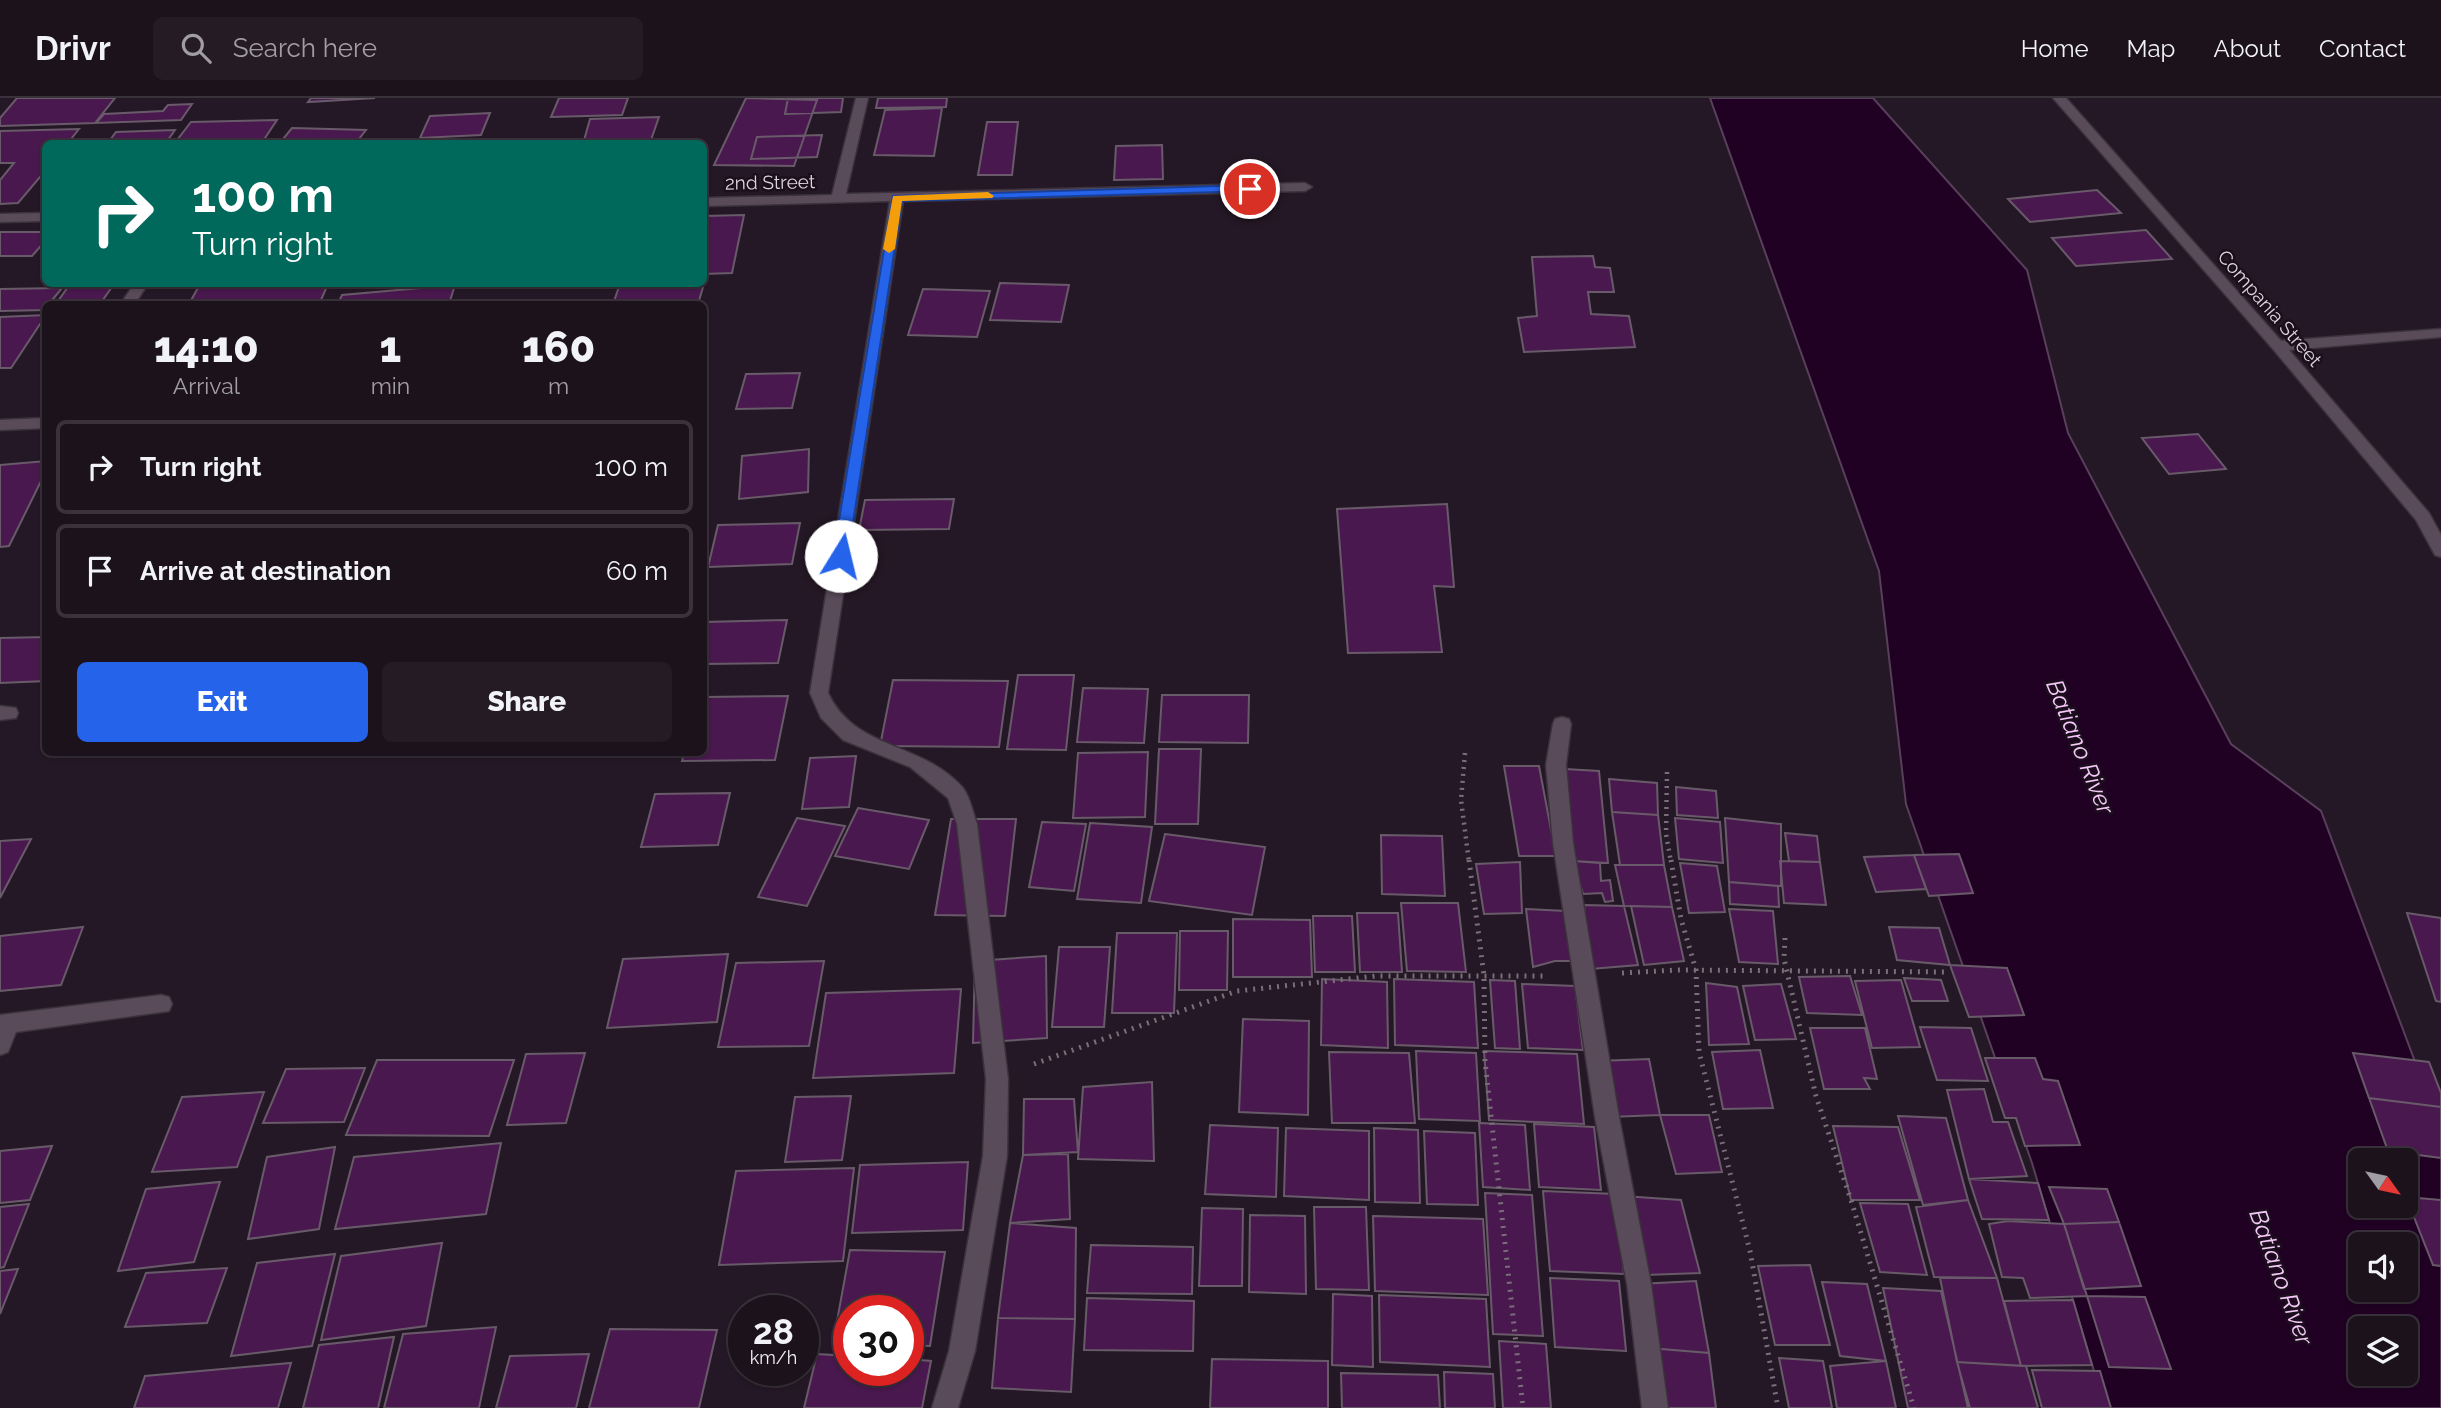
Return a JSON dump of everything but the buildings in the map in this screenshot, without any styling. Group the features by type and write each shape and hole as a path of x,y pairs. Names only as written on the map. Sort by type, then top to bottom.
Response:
{"street":[{"path":"838,199 862,98"},
{"name":"Compania Street","path":"2059,98 2278,346 2423,517 2441,551"},
{"name":"2nd Street","path":"707,202 1305,187"},
{"path":"897,198 819,693 828,713 850,735 917,762 956,794 967,824 997,1079 995,1156 962,1351 945,1408"},
{"path":"0,218 42,217"},
{"path":"131,299 139,287"},
{"path":"2278,346 2441,332"},
{"path":"0,425 42,423"},
{"path":"1562,724 1556,765 1563,844 1607,1117 1639,1284 1655,1408"},
{"path":"0,1045 5,1024 161,1004"}],"path":[{"path":"1465,753 1461,800 1484,975 1485,1061 1523,1408"},
{"path":"1667,772 1666,834 1681,919 1696,970 1699,1052 1750,1251 1779,1408"},
{"path":"1785,938 1784,959 1816,1096 1851,1200 1914,1408"},
{"path":"997,1079 1237,991 1376,976 1585,976 1696,970 1946,972"}],"water":[{"name":"Batiano River","path":"1710,98 1873,98 2027,270 2068,433 2231,744 2321,811 2441,1131 2441,1408 2105,1408 2032,1163 1906,804 1879,571"}],"slow traffic":[{"path":"889,249 897,198 988,196"}],"route":[{"path":"841,556 897,198 1250,189"}]}
